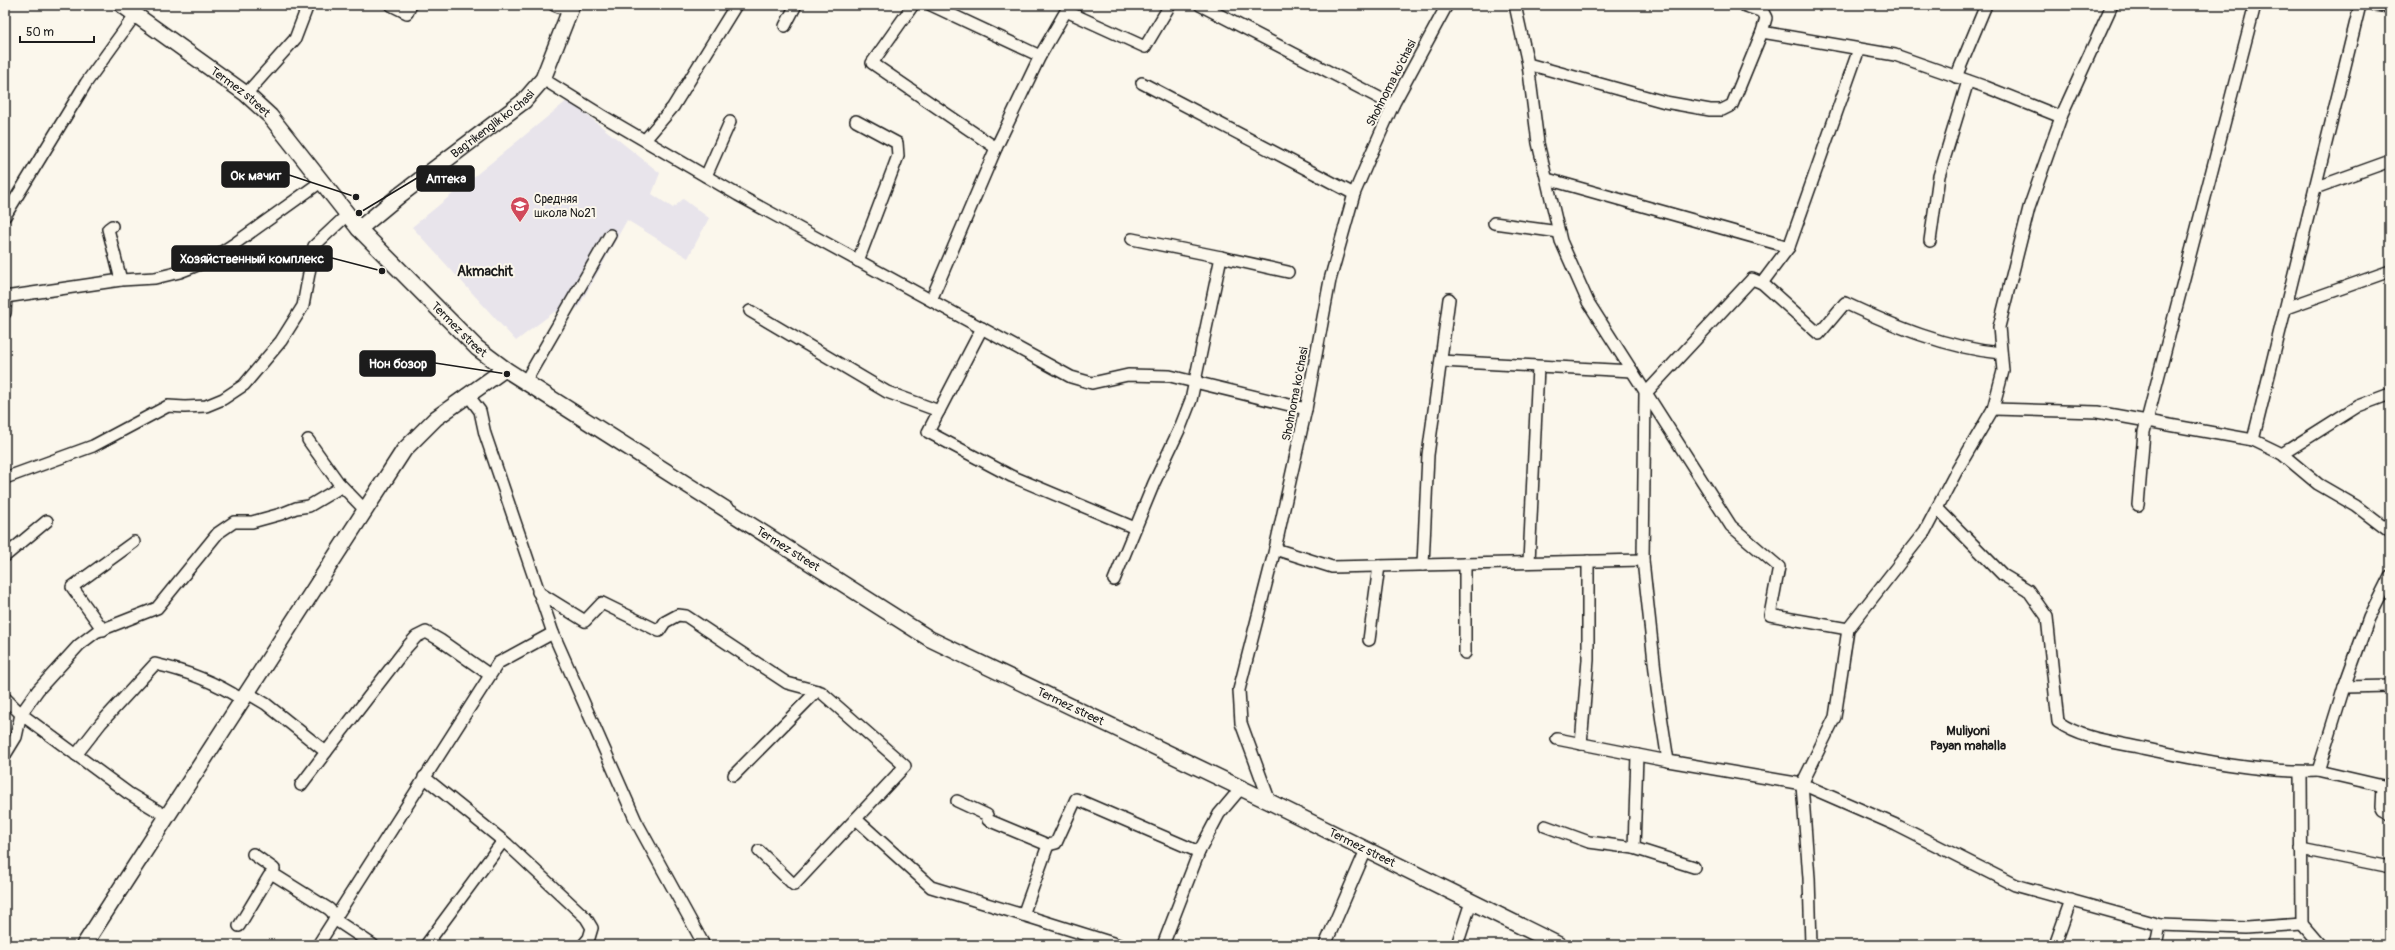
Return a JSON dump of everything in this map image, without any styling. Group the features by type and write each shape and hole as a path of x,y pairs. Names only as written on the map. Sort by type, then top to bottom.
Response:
{"main road":[{"name":"Termez street","path":"122,5 246,94 270,116 359,229 477,348 525,382 930,639 1270,802 1559,945"},
{"name":"Bag'rikenglik ko'chasi","path":"359,229 400,195 524,101 542,79 571,8"},
{"path":"84,945 364,508 404,450 436,418 506,369"}],"street":[{"path":"246,94 295,39 308,5"},
{"path":"392,5 407,13 411,5"},
{"path":"554,5 571,8"},
{"path":"644,140 673,107 736,5"},
{"path":"785,26 796,5"},
{"path":"913,5 872,63 996,148"},
{"path":"931,5 1040,56"},
{"path":"931,300 996,148 1040,56 1067,8 1145,47 1170,5"},
{"path":"1200,5 1393,105"},
{"path":"1515,5 1528,64 1538,143 1559,232 1588,302 1645,394 1731,526 1779,567 1770,615 1848,629"},
{"path":"1743,5 1763,12 1766,18"},
{"path":"1528,64 1665,102 1710,110 1722,110 1732,105 1762,32 1771,5"},
{"path":"1956,77 1986,5"},
{"path":"1811,945 1810,878 1802,784 1835,717 1848,629 1924,531 1963,458 1993,409 2003,371 1999,327 2029,208 2061,117 2112,5"},
{"path":"2138,505 2147,420 2255,5"},
{"path":"2253,440 2360,5"},
{"path":"2374,5 2390,7"},
{"name":"Shohnoma ko'chasi","path":"1270,802 1241,723 1239,690 1275,549 1306,409 1330,280 1354,194 1393,105 1442,7"},
{"path":"6,212 86,83 135,15"},
{"path":"1762,32 1895,55 2061,117"},
{"path":"1761,282 1789,247 1859,49"},
{"path":"542,79 706,176 1071,377 1092,383 1128,375 1170,376 1306,409"},
{"path":"1930,241 1939,176 1968,81"},
{"path":"1142,83 1354,194"},
{"path":"856,121 897,142 898,149 898,156 858,260"},
{"path":"706,176 730,122"},
{"path":"2315,188 2390,161"},
{"path":"1547,179 1789,247"},
{"path":"5,313 6,297 121,280 155,278 180,272 208,261 322,181"},
{"path":"5,478 93,446 168,406 206,406 223,399 244,385 281,341 303,306 314,246 347,215"},
{"path":"1494,223 1559,232"},
{"path":"112,226 108,229 121,280"},
{"path":"525,382 610,235"},
{"path":"1132,239 1288,272"},
{"path":"1114,580 1135,528 1180,428 1196,382 1194,377 1220,257"},
{"path":"2286,308 2390,271"},
{"path":"1668,761 1657,689 1643,560 1645,394 1752,279 1761,282 1819,334 1845,303 1885,321 1969,350 2001,353"},
{"path":"1423,565 1428,455 1449,299"},
{"path":"750,311 887,392 939,411"},
{"path":"982,328 928,432 932,436 1010,476 1135,528"},
{"path":"1441,361 1632,371"},
{"path":"1529,562 1538,367"},
{"path":"2282,454 2358,406 2390,394"},
{"path":"468,395 480,411 485,434 553,632 636,821 704,945"},
{"path":"1993,409 2097,412 2253,440 2282,454 2318,484 2356,506 2390,532"},
{"path":"308,440 342,487 364,508"},
{"path":"5,755 16,737 21,714 38,690 79,645 96,632 157,608 218,533 234,522 252,522 296,508 310,506 342,487"},
{"path":"1937,508 2003,575 2028,590 2047,617 2058,722 2065,727 2091,737 2202,760 2301,772 2318,771 2383,786 2382,807 2384,811 2390,814"},
{"path":"5,556 47,521"},
{"path":"103,630 72,587 134,542"},
{"path":"1275,549 1332,567 1643,560"},
{"path":"1581,744 1588,660 1588,561"},
{"path":"1465,564 1465,653"},
{"path":"1369,640 1379,566"},
{"path":"2318,771 2344,688 2369,618 2390,576"},
{"path":"538,592 585,620 602,603 659,632 665,622 678,615 686,616 787,683 817,691 864,728 905,766 794,885 759,851"},
{"path":"301,785 416,637 426,632 490,675"},
{"path":"318,945 498,663 553,632"},
{"path":"76,755 101,723 155,664 178,669 266,704 326,752"},
{"path":"2344,688 2390,686"},
{"path":"734,775 817,691"},
{"path":"5,698 21,714 76,755 128,793 166,816"},
{"path":"1558,739 1668,761 1802,784 1896,825 2015,885 2160,925 2246,928 2302,924"},
{"path":"1634,848 1637,755"},
{"path":"2301,772 2302,924 2320,945"},
{"path":"424,777 503,841 586,918 592,928 589,938 583,945"},
{"path":"1163,945 1199,852 1219,814 1241,788"},
{"path":"957,801 987,815 988,820 1048,846 1056,843 1076,799 1199,852"},
{"path":"856,819 931,887 1119,945"},
{"path":"1545,826 1589,842 1634,848 1694,867"},
{"path":"426,945 503,841"},
{"path":"1023,915 1048,846"},
{"path":"2302,849 2390,867"},
{"path":"1325,945 1366,850"},
{"path":"253,854 274,869 273,874"},
{"path":"273,874 330,909 335,917 373,945"},
{"path":"239,926 269,876 273,874"},
{"path":"2055,945 2070,900"},
{"path":"1457,945 1471,902"},
{"path":"2156,945 2160,925"}],"shaded area":[{"name":"Средняя школа №21","path":"568,100 660,173 652,194 673,208 683,199 709,218 688,258 627,220 578,308 554,312 516,341 412,227"}],"place":[{"name":"Ок мачит","path":"356,197"},
{"name":"Аптека","path":"359,213"},
{"name":"Средняя школа №21","path":"520,223"},
{"name":"Хозяйственный комплекс","path":"382,271"},
{"name":"Нон бозор","path":"507,374"}],"district":[{"name":"Akmachit","path":"485,271"},
{"name":"Muliyoni Payan mahalla","path":"1968,738"}]}
